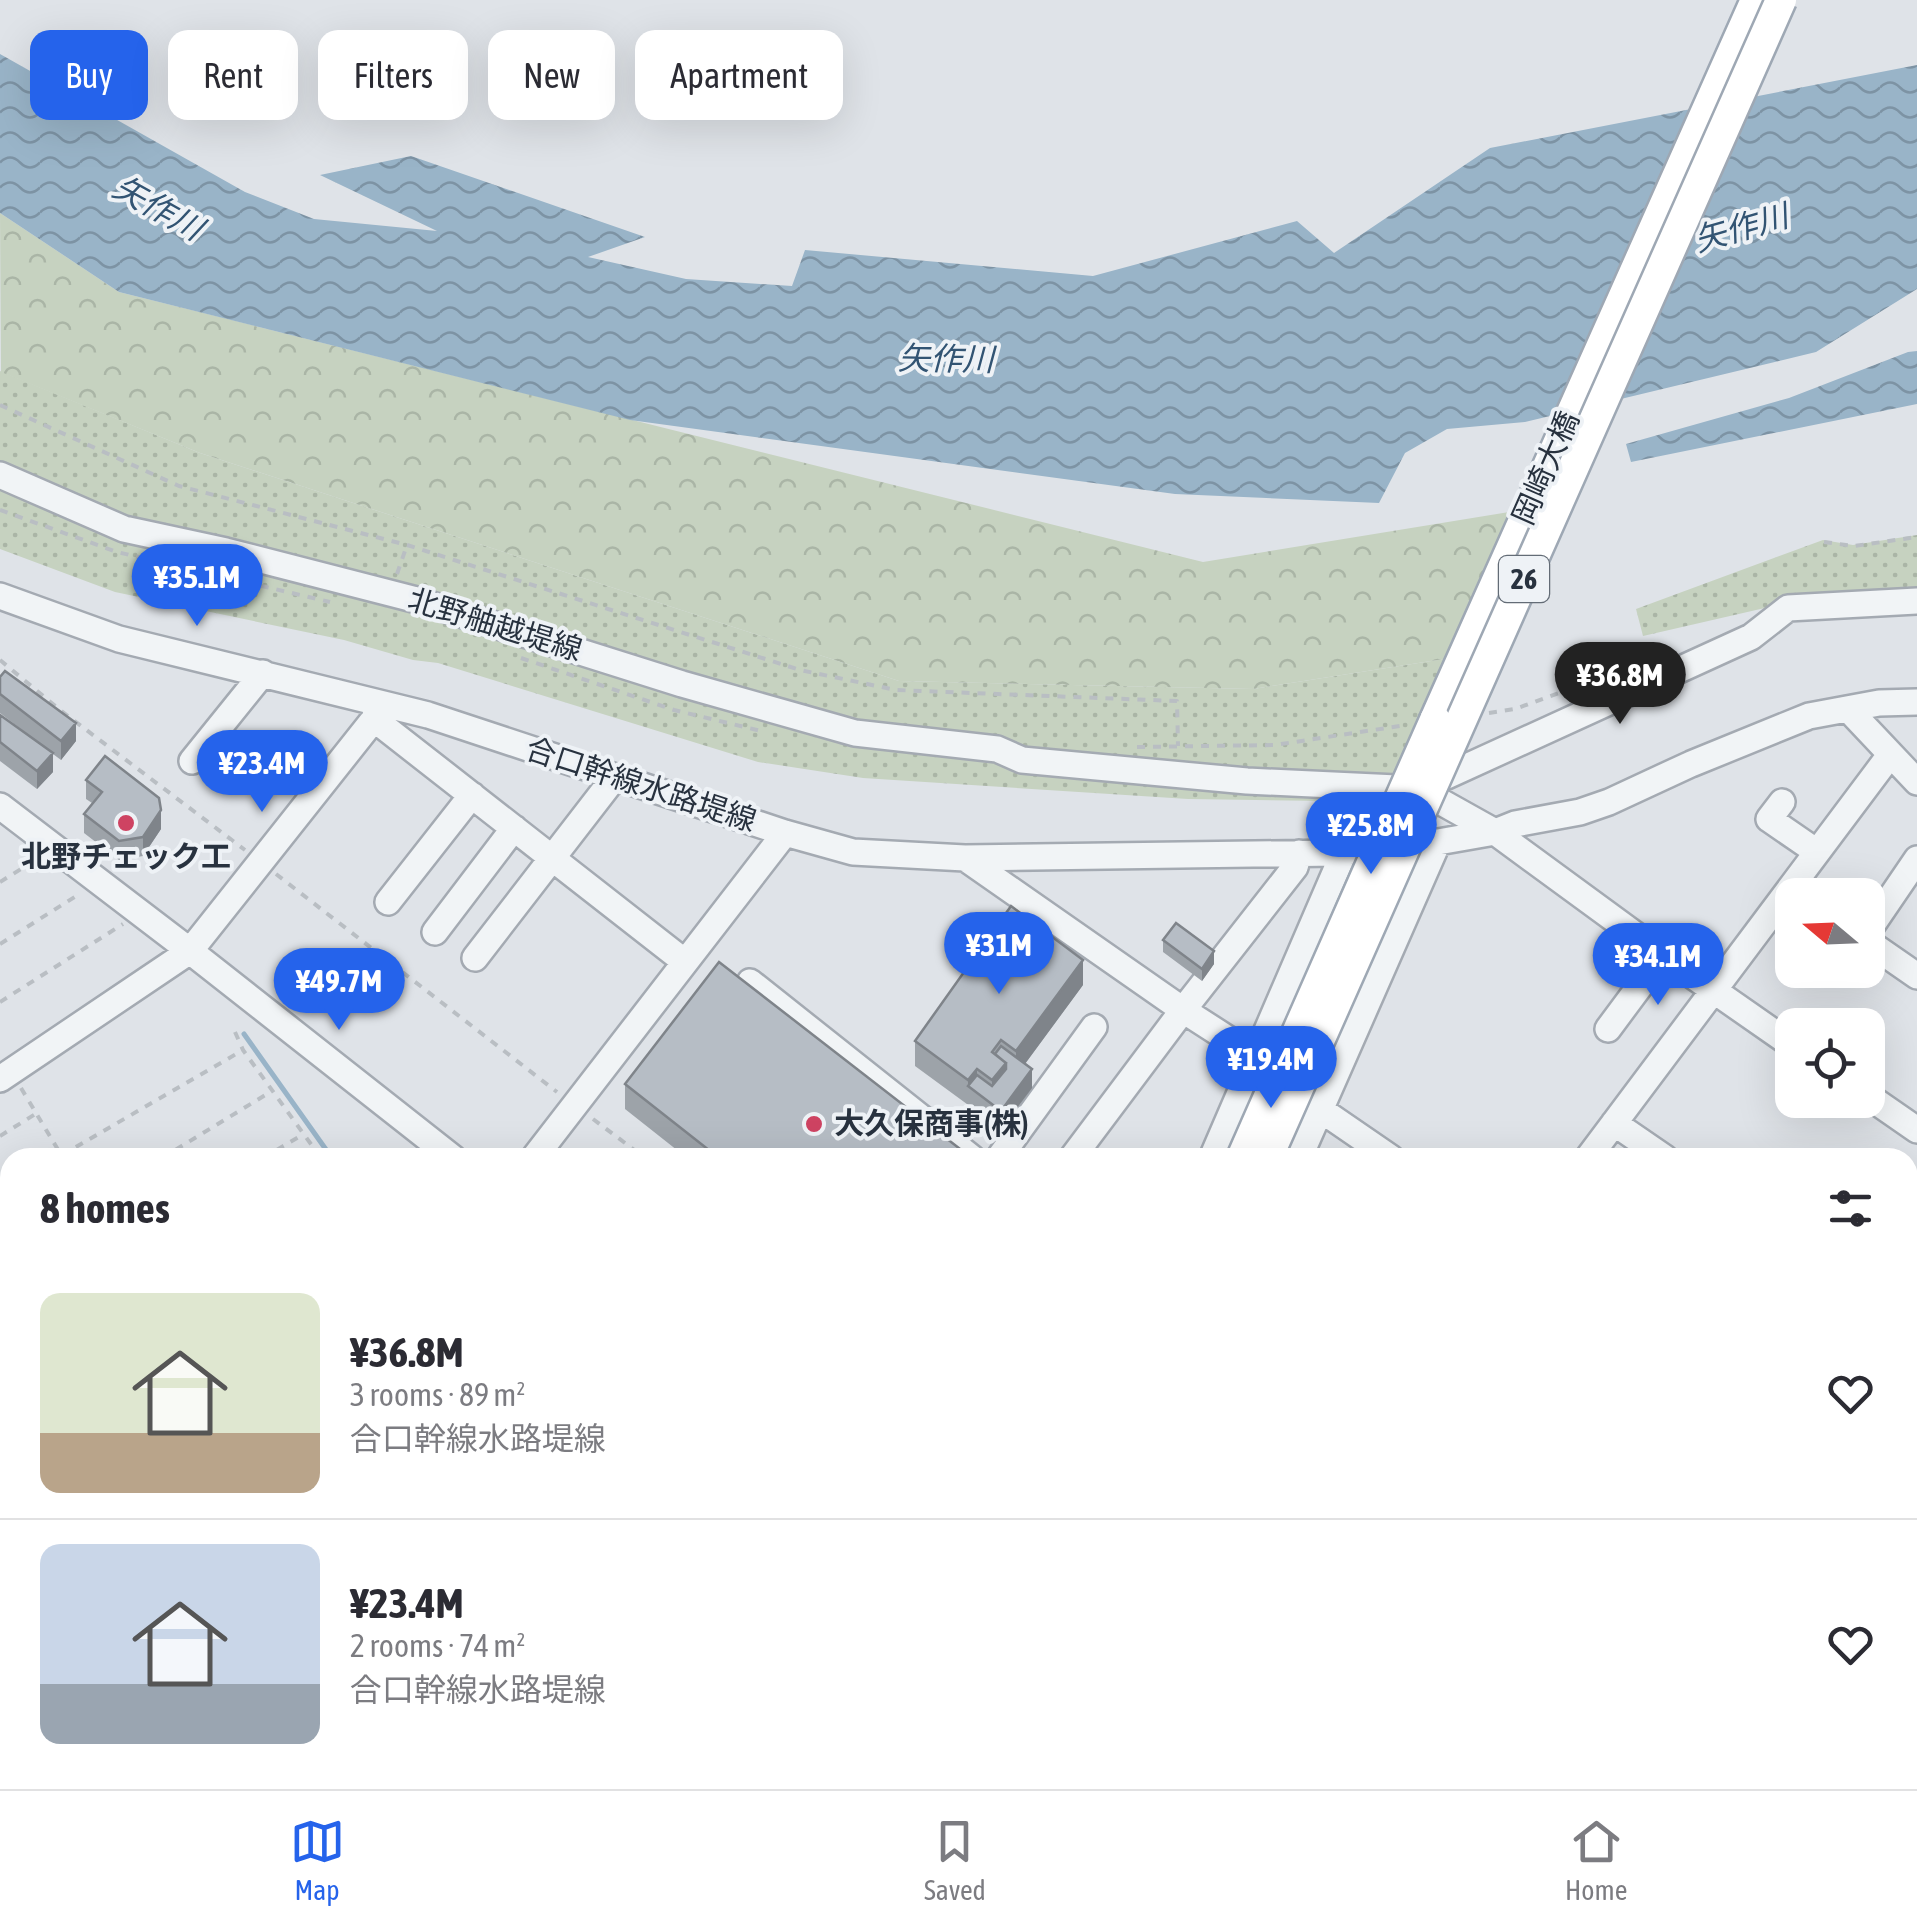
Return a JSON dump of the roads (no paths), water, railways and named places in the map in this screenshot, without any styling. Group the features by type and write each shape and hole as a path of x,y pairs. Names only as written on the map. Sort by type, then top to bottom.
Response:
{"main road":[{"name":"岡崎大橋","path":"1246,1148 1756,0"},
{"name":"岡崎大橋","path":"1271,1148 1781,0"}],"street":[{"name":"北野舳越堤線","path":"0,475 124,530 391,593 682,684 855,733 997,749 1022,760 1246,780 1418,789"},
{"name":"合口幹線水路堤線","path":"0,596 119,639 264,673 376,712 428,715 853,852 965,858 1344,852 1495,832"},
{"path":"1418,789 1751,637 1788,608 1917,602"},
{"path":"192,761 264,673"},
{"path":"1495,832 1609,802 1808,716 1879,703 1917,702"},
{"path":"1848,709 1917,782"},
{"path":"5,1076 190,951 376,712 472,795 685,962"},
{"path":"1802,878 1817,852 1890,755"},
{"path":"475,958 614,778"},
{"path":"1418,789 1495,832 1775,1032"},
{"path":"388,902 472,795"},
{"path":"1782,802 1769,819 1817,852"},
{"path":"0,806 440,1148"},
{"path":"436,932 514,828"},
{"path":"542,1148 785,833"},
{"path":"1303,1148 1438,842"},
{"path":"1216,1148 1344,852"},
{"path":"1080,1148 1295,867 1299,853"},
{"path":"965,858 1377,1148"},
{"path":"1885,906 1917,859"},
{"path":"1595,1148 1712,989 1775,915"},
{"path":"1885,954 1917,976"},
{"path":"1608,1029 1664,955"},
{"path":"750,982 959,1148"},
{"path":"1006,1148 1094,1027"},
{"path":"1885,1108 1917,1130"},
{"path":"1614,1122 1651,1148"}],"water":[{"name":"矢作川","path":"0,54 30,71 30,120 117,120 245,192 314,219 437,231 320,175 411,156 645,237 588,257 686,279 792,286 805,250 1093,276 1297,221 1334,253 1490,148 1917,65 1917,289 1816,352 1525,422 1447,429 1405,453 1379,503 1175,494 630,420 119,292 0,213"},
{"path":"1917,351 1917,404 1631,462 1626,444 1789,398"}],"waterway":[{"path":"244,1034 325,1148"}],"place":[{"name":"北野チェック工","path":"126,823"},
{"name":"大久保商事(株)","path":"814,1124"}]}
